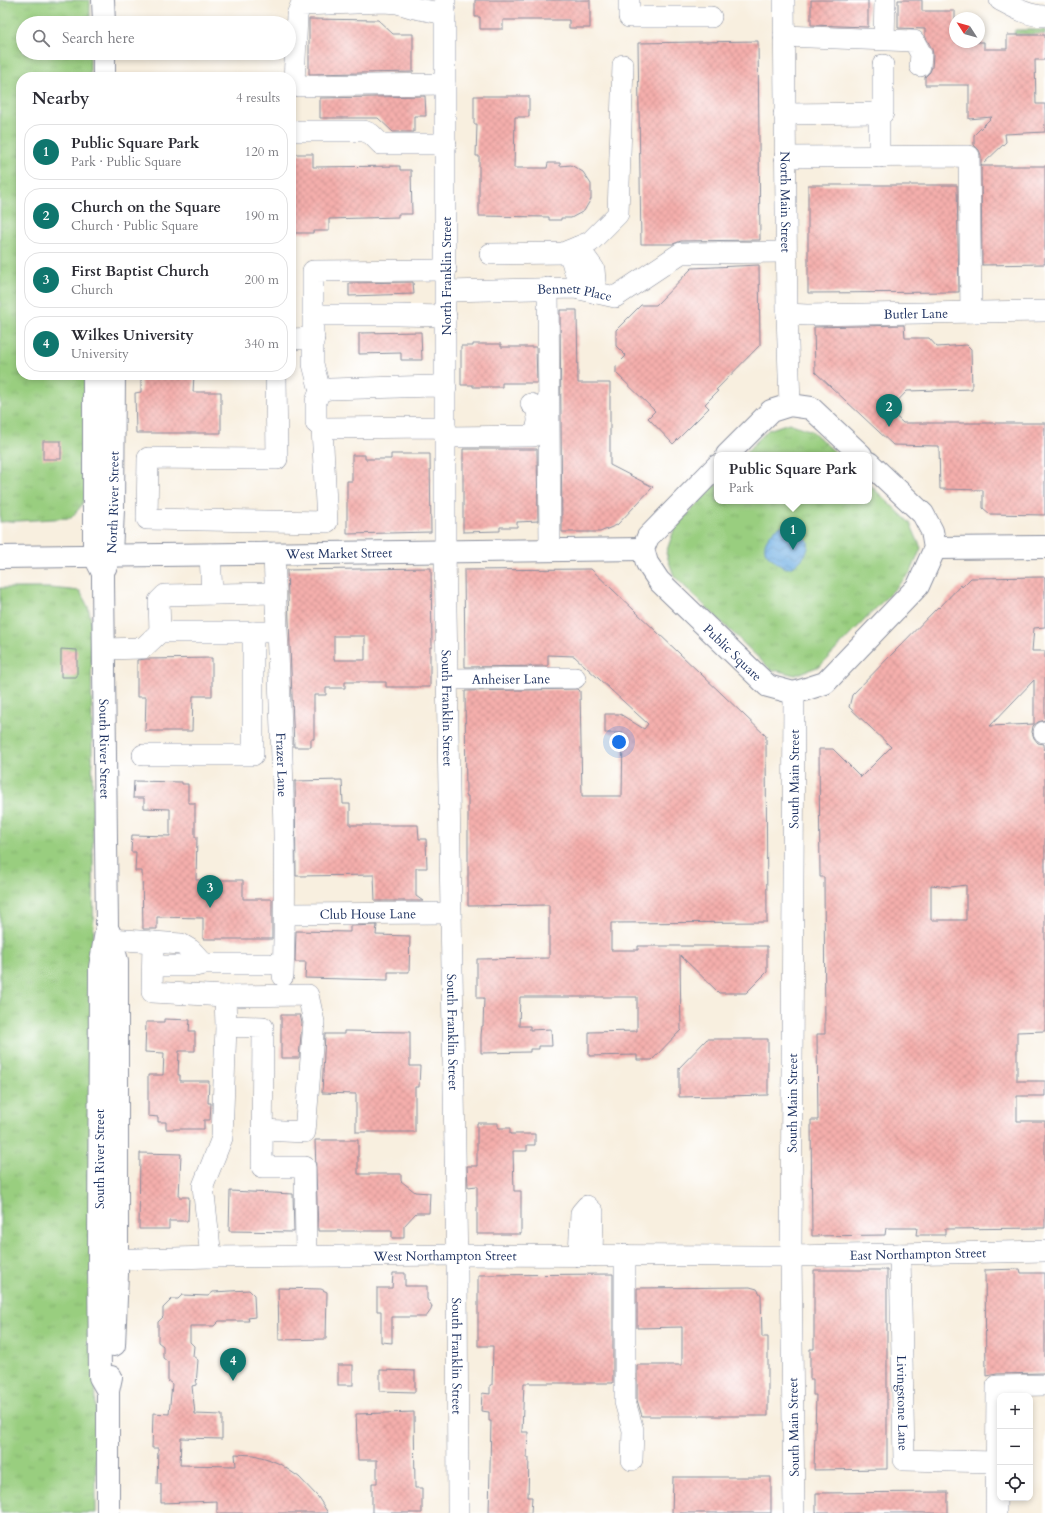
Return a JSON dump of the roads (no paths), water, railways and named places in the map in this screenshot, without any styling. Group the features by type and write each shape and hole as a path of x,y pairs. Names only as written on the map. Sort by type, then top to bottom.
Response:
{"main road":[{"path":"103,0 104,16"},
{"path":"104,60 104,72"},
{"name":"North River Street","path":"94,380 103,561"},
{"name":"North River Street","path":"103,561 113,509 114,380"},
{"path":"731,452 771,410 790,405 811,408 858,452"},
{"path":"794,693 825,683 918,586 935,548 932,531 923,514 872,466"},
{"path":"644,549 648,536 714,469"},
{"path":"935,548 1045,547"},
{"name":"West Market Street","path":"0,557 34,556 103,561 210,554 644,549"},
{"name":"Public Square","path":"644,549 647,563 659,581 768,686 794,693"},
{"name":"South River Street","path":"103,561 109,932 117,961 108,1260 113,1371 108,1391 108,1513"}],"street":[{"path":"629,0 629,17 711,17"},
{"name":"North Main Street","path":"784,0 786,252 790,405"},
{"path":"884,39 885,0"},
{"path":"1000,0 1022,12 1037,16 1045,16"},
{"path":"296,16 301,5 384,2 397,3 414,8 445,7"},
{"name":"North Franklin Street","path":"445,7 445,551"},
{"path":"784,36 914,41 920,54 920,66"},
{"path":"294,72 295,60"},
{"path":"490,254 563,254 590,242 618,214 623,64"},
{"path":"784,114 883,113 883,65"},
{"path":"296,84 298,86 445,84"},
{"path":"879,113 880,157"},
{"path":"296,131 364,131 372,134 381,144 446,144"},
{"path":"785,157 970,156 971,312"},
{"path":"574,249 597,293"},
{"name":"Bennett Place","path":"446,291 575,288 597,293 681,253 786,252"},
{"path":"446,270 313,271 313,364 320,391 316,401 316,423 322,428 434,428 446,433 533,436 538,428 538,418 536,408 531,404"},
{"path":"548,288 550,550"},
{"name":"Butler Lane","path":"787,314 807,315 1045,311"},
{"path":"314,315 446,316"},
{"path":"296,339 314,338"},
{"path":"276,380 277,459 148,458 147,519 327,522 322,428"},
{"path":"320,391 435,386 446,388"},
{"name":"South Franklin Street","path":"445,551 456,1255 458,1513"},
{"name":"Frazer Lane","path":"204,964 277,970 285,914 282,762 274,553"},
{"path":"210,554 212,594"},
{"path":"160,632 159,601 165,595 275,593"},
{"path":"104,649 143,648 160,632 277,632"},
{"path":"143,755 253,755 253,632"},
{"name":"Anheiser Lane","path":"447,679 575,678"},
{"name":"South Main Street","path":"794,693 791,1256 794,1513"},
{"name":"Club House Lane","path":"285,914 450,913"},
{"path":"109,932 153,942 181,944 191,950 204,964"},
{"path":"153,942 152,992 226,996 308,995 314,1022 305,1132 262,1130"},
{"path":"153,966 195,966 204,964"},
{"path":"210,1257 203,1186 222,1138 226,996"},
{"path":"226,1026 263,1027 262,1167 305,1167 306,1256"},
{"name":"East Northampton Street","path":"791,1256 1045,1251"},
{"name":"Livingstone Lane","path":"900,1254 904,1460 996,1462"},
{"name":"West Northampton Street","path":"108,1260 210,1257 456,1255 791,1256"},
{"path":"625,1255 625,1402 633,1430 632,1460"},
{"path":"996,1513 997,1386 1045,1385"}],"water":[{"path":"784,525 789,525 800,532 808,542 807,550 799,562 787,568 778,564 768,555 765,550 766,541 769,536 776,529"}],"place":[{"name":"Church on the Square","path":"889,427"},
{"name":"Public Square Park","path":"793,550"},
{"name":"First Baptist Church","path":"210,908"},
{"name":"Wilkes University","path":"233,1381"}]}
